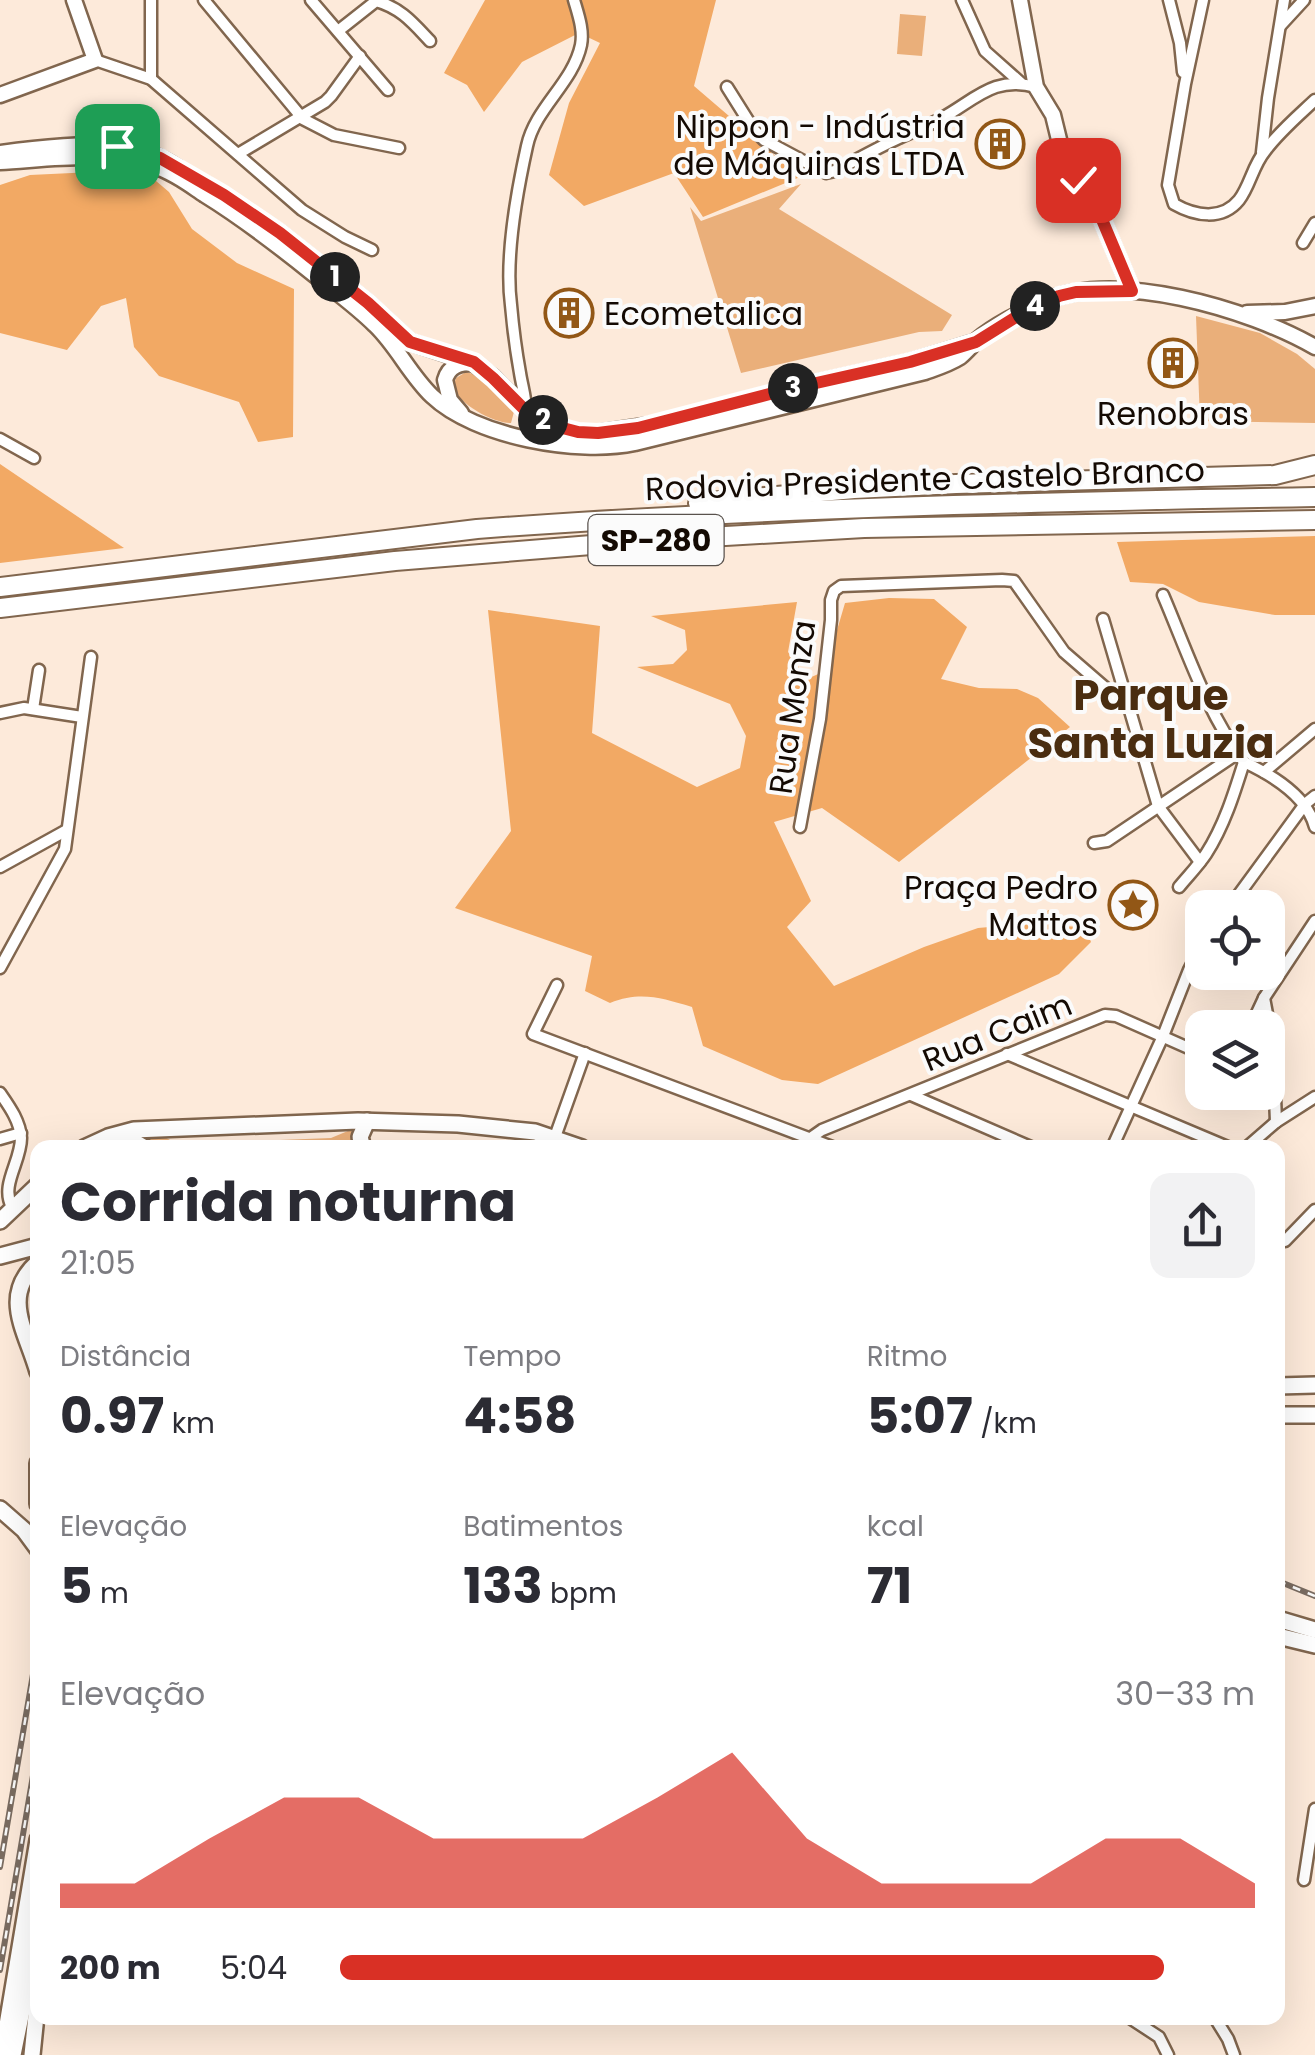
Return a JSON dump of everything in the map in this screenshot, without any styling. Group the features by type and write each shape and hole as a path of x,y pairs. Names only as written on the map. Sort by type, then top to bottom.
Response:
{"highway":[{"path":"1275,474 1315,465"},
{"path":"546,524 618,510 854,489 1315,474"},
{"name":"Rodovia Presidente Castelo Branco","path":"0,586 477,529 659,516 942,504 1315,497"},
{"name":"Rodovia Presidente Castelo Branco","path":"0,608 395,561 642,541 864,528 1315,520"}],"main road":[{"path":"360,1140 366,1121"},
{"path":"101,1140 155,1128 366,1121 499,1126 562,1140"},
{"path":"108,1137 127,1140"},
{"path":"5,1213 30,1192"},
{"path":"0,1256 30,1248"},
{"path":"30,1269 13,1290 12,1311 30,1355"},
{"path":"1285,1386 1315,1385"},
{"path":"1285,1415 1315,1415"},
{"path":"0,1509 30,1538"},
{"path":"1285,1621 1315,1630"},
{"path":"1285,1638 1315,1645"},
{"path":"2,2055 30,1888"},
{"path":"13,2055 30,1963"},
{"path":"34,2055 36,2025"},
{"path":"34,2055 43,2025"}],"street":[{"path":"74,0 95,60"},
{"path":"151,0 151,79"},
{"path":"204,0 300,116 334,135 399,148"},
{"path":"311,0 388,90"},
{"path":"510,434 525,425 526,400 510,304 509,266 528,139 563,82 581,43 574,0"},
{"path":"962,0 986,51 1028,85 1052,115 1064,160 1098,210 1132,291"},
{"path":"1020,0 1028,85"},
{"path":"1182,0 1170,4 1180,43 1184,84"},
{"path":"1203,0 1184,84 1168,185 1174,204 1198,214 1213,215 1229,208 1240,198 1262,154 1315,100"},
{"path":"1262,154 1284,0"},
{"path":"1278,28 1304,0"},
{"path":"338,31 376,1 404,14 430,41"},
{"path":"238,154 331,96 360,56"},
{"path":"0,96 95,60 151,79 302,210 372,250"},
{"path":"726,87 764,140 826,173 942,119 977,94 993,88 1028,85"},
{"path":"0,153 117,146 160,158 280,233 410,342 474,362 526,411 555,426 578,432 625,430 910,362 976,342"},
{"path":"0,162 106,158 132,160 171,173 273,240 363,313 443,405 492,430 595,448 635,444 906,378 954,360 1024,312 1076,292 1150,292 1236,312 1315,347"},
{"path":"1304,244 1315,223"},
{"path":"1236,312 1285,312 1315,306"},
{"path":"463,416 450,400 445,380 454,366 474,362"},
{"path":"493,378 520,372"},
{"path":"0,439 34,458"},
{"name":"Rua Monza","path":"800,827 820,719 831,600 841,586 1014,582 1064,652 1131,710"},
{"path":"1163,594 1212,710 1241,758 1305,804 1315,828"},
{"path":"1103,619 1158,806 1200,862"},
{"path":"0,968 62,857 90,657"},
{"path":"33,709 39,670"},
{"path":"0,713 33,709 82,716"},
{"path":"1264,772 1315,729"},
{"path":"1094,843 1108,841 1158,806 1241,758"},
{"path":"1180,886 1200,862 1220,827 1241,758"},
{"path":"1242,890 1305,804 1315,796"},
{"path":"0,867 67,830"},
{"path":"1258,1010 1315,920"},
{"path":"1115,1140 1185,980"},
{"path":"557,985 533,1034 803,1140"},
{"path":"1264,998 1273,1045 1276,1122"},
{"name":"Rua Caim","path":"810,1140 822,1130 1104,1015 1116,1016 1185,1046"},
{"path":"555,1137 585,1053"},
{"path":"1007,1054 1211,1140"},
{"path":"0,1093 21,1133 5,1189 5,1213"},
{"path":"911,1095 1015,1140"},
{"path":"1255,1140 1315,1097"},
{"path":"0,1139 21,1133"},
{"path":"1285,1240 1315,1210"},
{"path":"1304,1880 1315,1809"},
{"path":"1140,2025 1158,2038 1168,2055"},
{"path":"1219,2025 1234,2055"}],"shaded area":[{"path":"485,0 716,0 694,86 800,177 703,217 674,173 584,206 549,175 569,103 600,43 579,33 522,62 484,112 467,85 444,73"},
{"path":"900,14 926,16 922,56 897,54"},
{"path":"114,171 149,175 169,192 192,229 237,263 294,289 293,437 258,442 239,402 159,376 134,347 126,298 101,306 67,350 0,333 0,185 30,175"},
{"path":"801,184 779,209 952,315 942,331 919,332 741,373 690,207 701,221"},
{"path":"1196,316 1260,333 1315,369 1315,423 1200,421"},
{"path":"466,372 477,375 515,408 511,423 487,416 462,400 454,384"},
{"path":"0,464 124,548 0,563"},
{"path":"1315,536 1315,615 1275,615 1199,602 1163,584 1130,582 1117,542"},
{"path":"889,598 934,599 967,627 941,679 979,688 1017,689 1038,698 1070,727 899,862 822,808 774,822 811,901 787,927 834,986 924,947 978,928 1023,924 1049,910 1059,926 1085,927 1091,942 1059,974 818,1084 782,1080 703,1046 692,1007 641,997 610,1003 585,991 592,956 455,908 511,831 488,610 600,626 592,733 697,787 740,768 746,736 730,704 637,667 673,664 687,650 685,630 651,616 797,602 788,652 807,679 825,671 845,603"},
{"path":"355,1128 356,1140 280,1140 331,1138"}],"railway":[{"path":"1285,1584 1315,1596"},
{"path":"0,1867 30,1692"},
{"path":"0,1970 30,1793"}],"place":[{"name":"Nippon - Indústria de Máquinas LTDA","path":"1000,144"},
{"name":"Ecometalica","path":"569,313"},
{"name":"Renobras","path":"1173,363"},
{"name":"Praça Pedro Mattos","path":"1133,905"}],"district":[{"name":"Parque Santa Luzia","path":"1151,719"}],"route":[{"path":"117,146 150,153 224,195 280,233 410,342 474,362 526,411 562,428 589,433 638,428 910,362 976,342 1024,312 1067,294 1132,291 1098,210 1078,180"}]}
